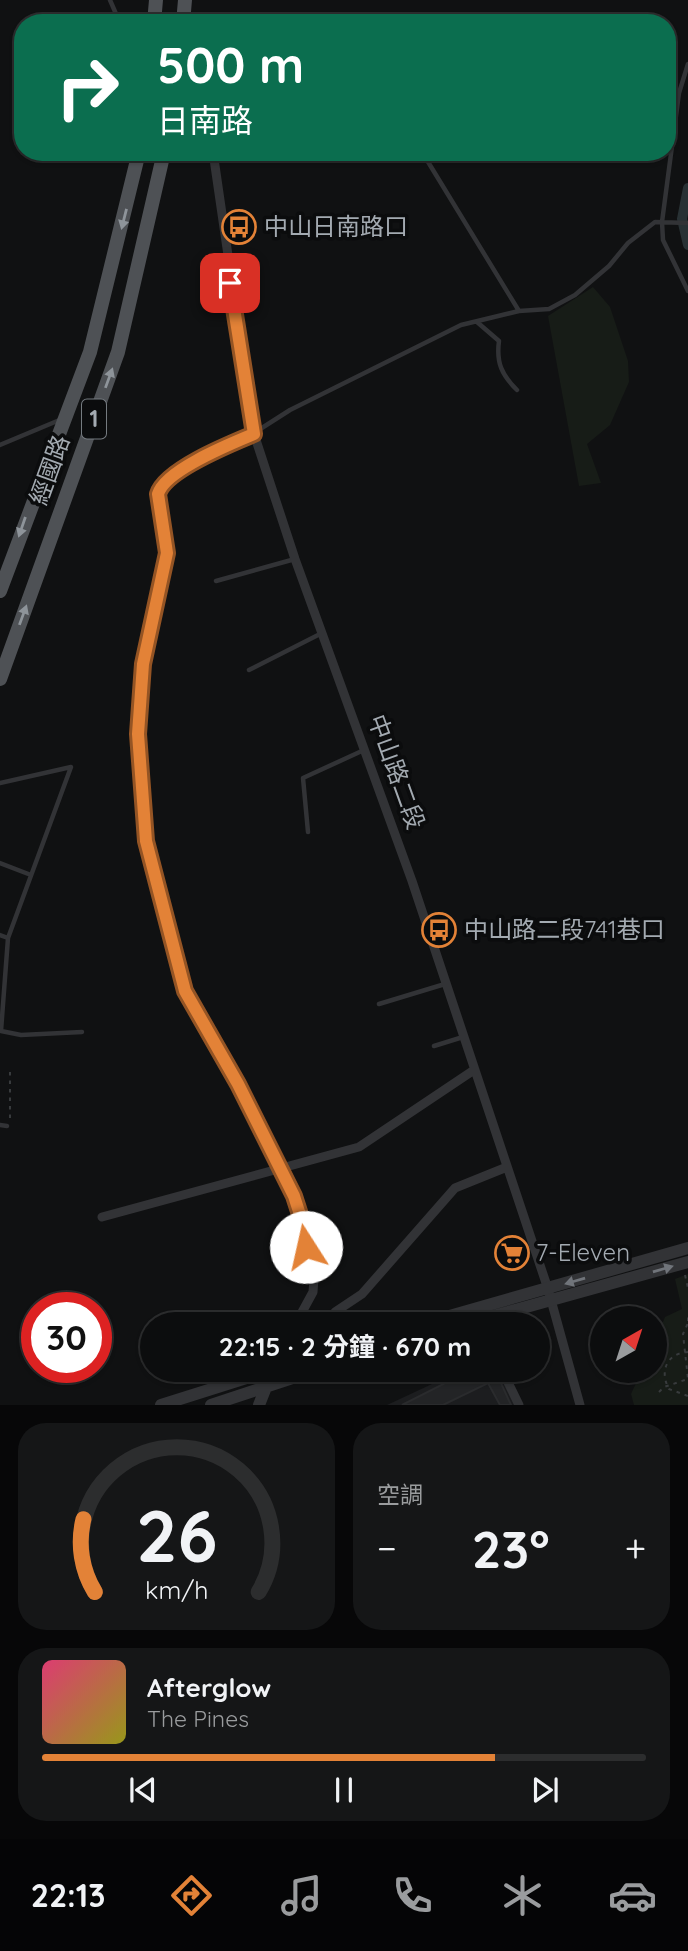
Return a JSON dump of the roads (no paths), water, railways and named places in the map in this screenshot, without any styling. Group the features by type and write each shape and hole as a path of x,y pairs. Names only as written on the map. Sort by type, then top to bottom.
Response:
{"main road":[{"name":"經國路","path":"0,591 90,352 137,161"},
{"name":"經國路","path":"0,679 118,352 162,161"}],"street":[{"name":"中山路二段","path":"214,161 226,258 254,434 295,559 446,984 549,1295 580,1405"},
{"path":"254,434 203,457 160,486 158,494 167,553 143,664 138,734 146,841 181,980 238,1084 294,1196 303,1224 314,1279 313,1292 302,1312"},
{"path":"102,1217 359,1147 474,1070"},
{"path":"335,1312 362,1294 455,1188 507,1167"},
{"path":"506,1312 688,1248"},
{"path":"475,1312 688,1262"},
{"path":"161,1405 235,1382"},
{"path":"259,1405 268,1382"},
{"path":"211,1405 282,1382"},
{"path":"508,1382 519,1405"}],"lane":[{"path":"676,116 679,93 688,64"},
{"path":"427,161 519,312"},
{"path":"670,161 662,222 663,240 688,291"},
{"path":"254,434 290,410 461,325 519,312 549,309 575,295 609,267 628,243 655,222 688,223"},
{"path":"476,321 499,341 496,359 504,376 517,390"},
{"path":"0,445 63,419"},
{"path":"216,580 295,559"},
{"path":"249,670 322,633"},
{"path":"308,832 303,778 364,750"},
{"path":"0,783 71,767 8,938 1,1031 21,1035 82,1032"},
{"path":"0,863 31,875"},
{"path":"0,935 8,938"},
{"path":"379,1004 446,984"},
{"path":"433,1045 463,1037"},
{"path":"0,1125 7,1126"}],"waterway":[{"path":"688,188 682,219 688,245"}],"place":[{"name":"中山日南路口","path":"239,227"},
{"name":"中山路二段741巷口","path":"439,930"},
{"name":"7-Eleven","path":"512,1253"}]}
